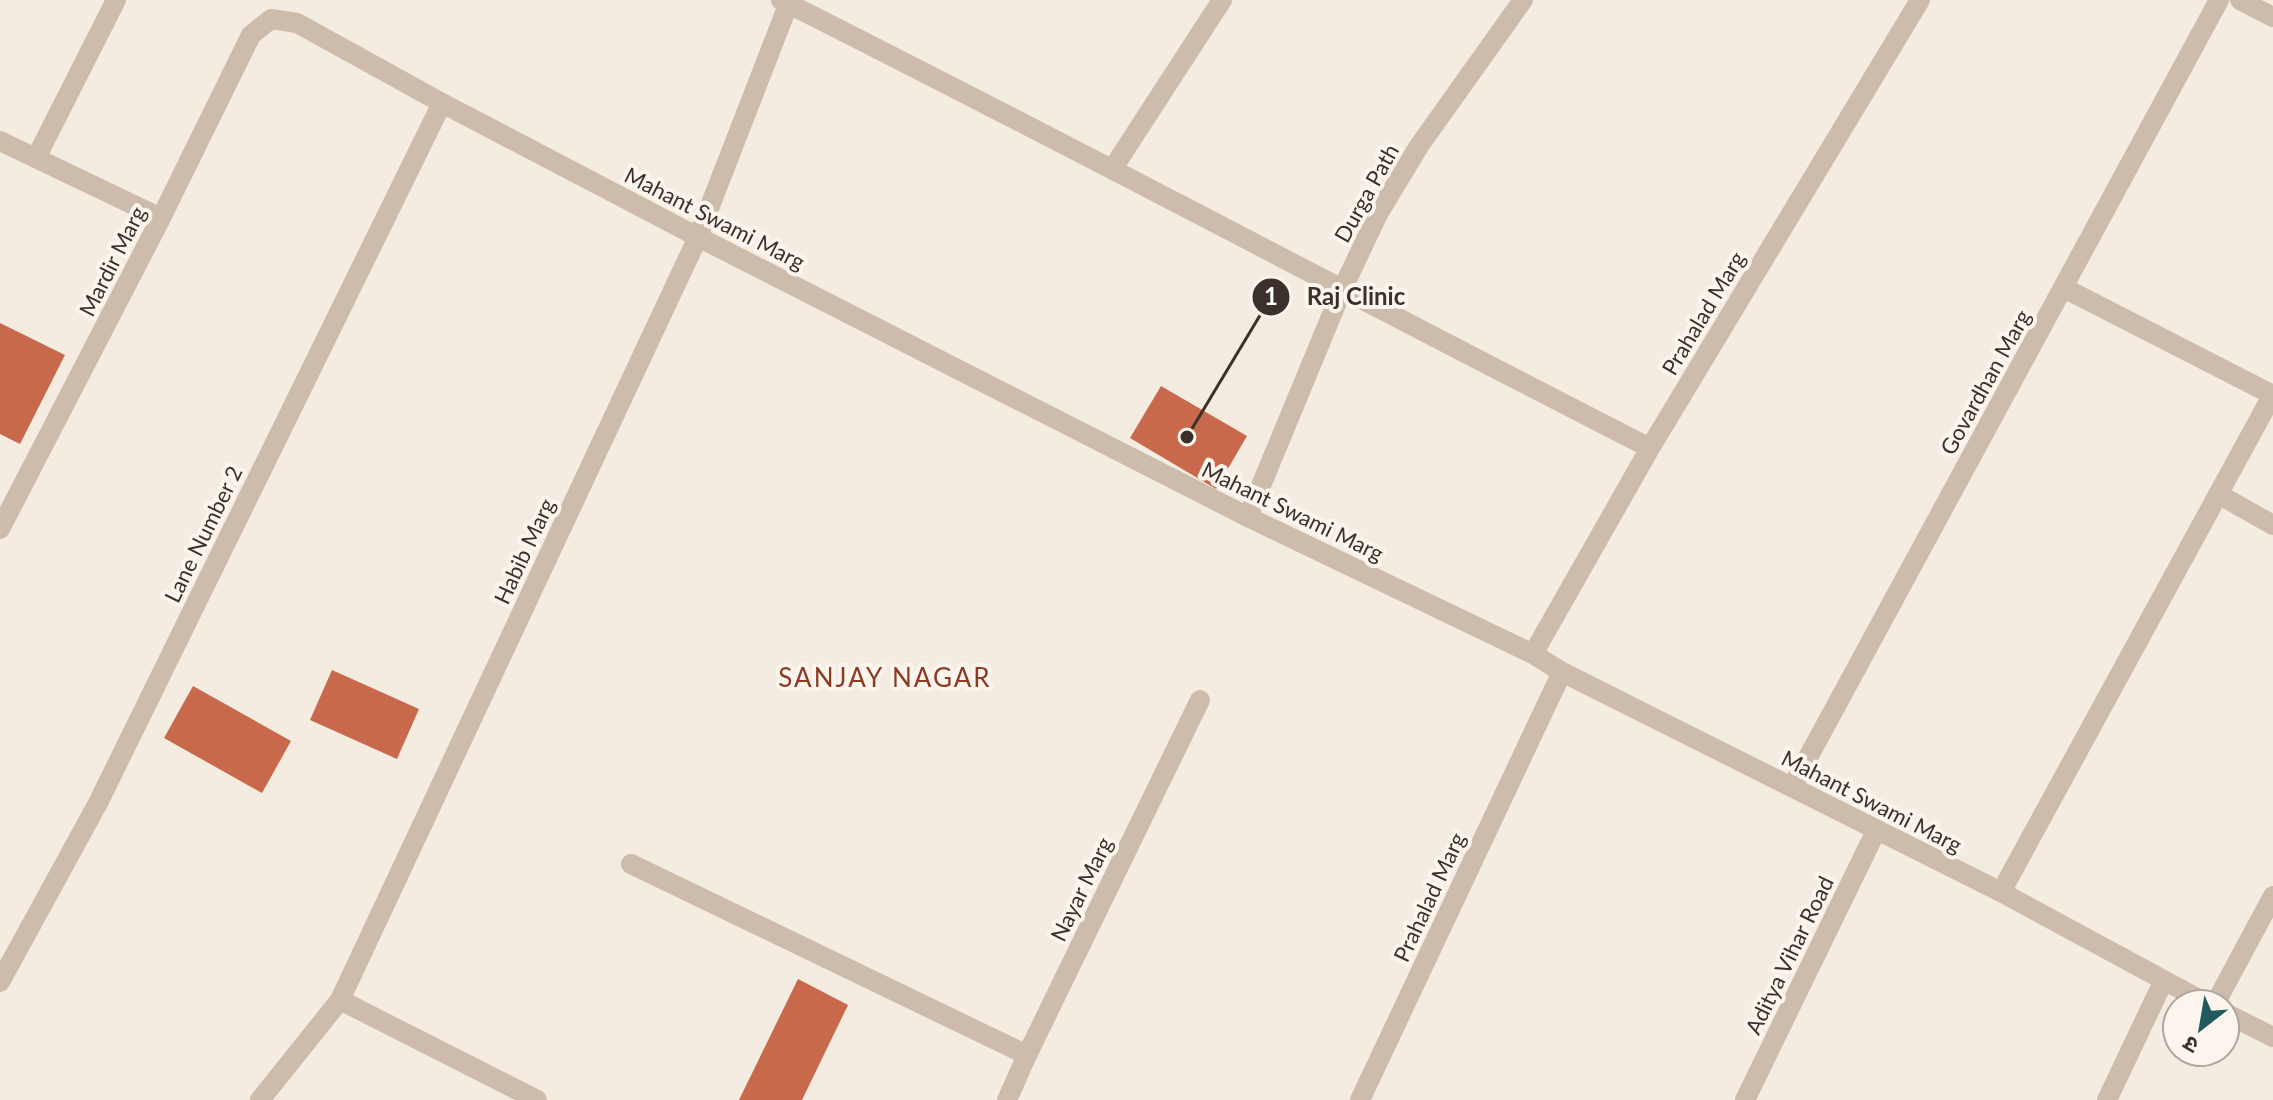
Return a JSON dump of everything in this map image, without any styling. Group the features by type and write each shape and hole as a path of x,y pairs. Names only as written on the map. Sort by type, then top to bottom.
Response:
{"street":[{"path":"36,158 116,0"},
{"path":"1113,168 1222,0"},
{"name":"Durga Path","path":"1248,517 1342,290 1378,214 1419,146 1523,0"},
{"name":"Prahalad Marg","path":"1533,654 1650,448 1920,0"},
{"name":"Govardhan Marg","path":"1792,787 2219,0"},
{"path":"2240,0 2273,17"},
{"path":"786,1 1650,448"},
{"name":"Habib Marg","path":"260,1100 340,1000 698,237 786,1"},
{"name":"Mahant Swami Marg","path":"271,19 297,23 698,237 1248,517 1533,654 1562,672 2001,892 2175,988"},
{"name":"Mardir Marg","path":"0,529 161,218 251,35 271,19"},
{"name":"Lane Number 2","path":"0,982 98,803 442,103"},
{"path":"0,141 161,218"},
{"path":"2001,892 2273,394 2064,288"},
{"path":"2218,494 2273,525"},
{"name":"Prahalad Marg","path":"1360,1100 1562,672"},
{"name":"Nayar Marg","path":"1007,1100 1200,700"},
{"name":"Aditya Vihar Road","path":"1745,1100 1876,831"},
{"path":"631,864 1027,1055"},
{"path":"2224,988 2273,896"},
{"path":"2107,1100 2163,982"},
{"path":"340,1000 537,1100"},
{"path":"2241,1021 2273,1037"}],"building":[{"path":"0,323 65,355 20,444 0,434"},
{"path":"1161,386 1247,436 1216,489 1130,438"},
{"path":"332,670 419,709 397,759 310,720"},
{"path":"193,686 291,741 262,793 164,738"},
{"path":"798,979 848,1005 802,1100 739,1100"}],"place":[{"name":"Raj Clinic","path":"1187,437"}],"district":[{"name":"SANJAY NAGAR","path":"885,677"}]}
